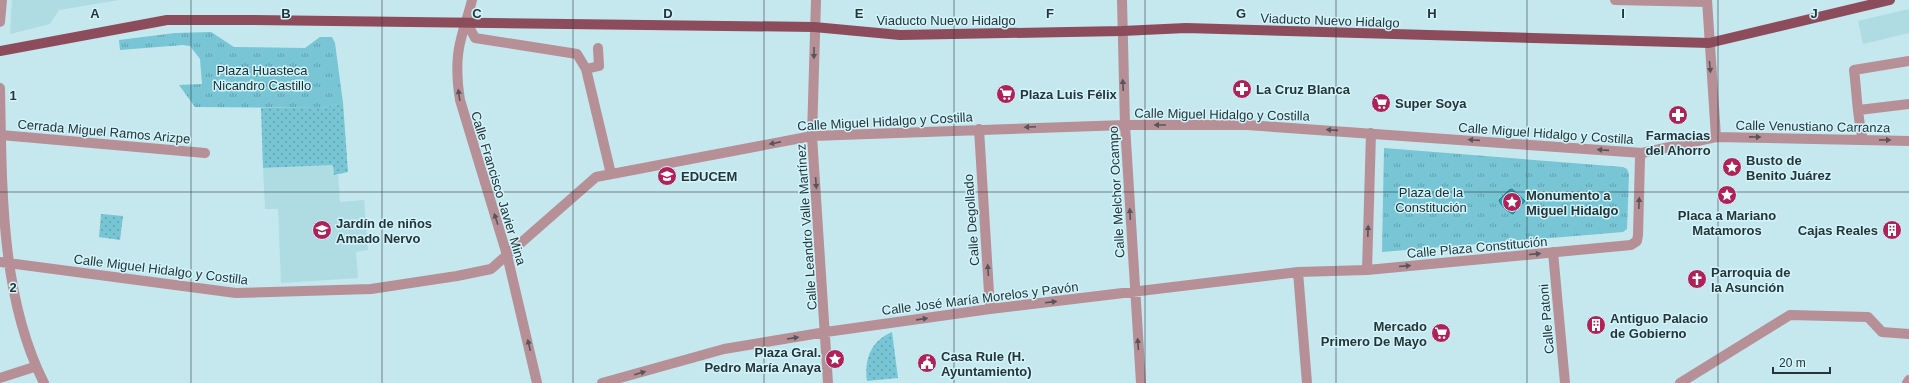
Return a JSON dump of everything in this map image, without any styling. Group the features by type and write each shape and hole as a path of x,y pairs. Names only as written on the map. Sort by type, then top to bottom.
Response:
{"main road":[{"name":"Viaducto Nuevo Hidalgo","path":"0,50 167,20 467,22 814,27 900,35 1122,31 1186,28 1708,43 1890,0"}],"street":[{"path":"0,22 2,0"},
{"name":"Calle Francisco Javier Mina","path":"472,0 467,22 460,39 457,82 460,100 507,255 537,383"},
{"name":"Calle Leandro Valle Martínez","path":"816,0 814,27 812,136 826,332 828,383"},
{"name":"Calle Melchor Ocampo","path":"1122,0 1125,125 1134,292 1141,383"},
{"path":"1616,0 1707,1 1708,43 1716,137"},
{"path":"467,22 476,38 577,54 586,69 611,174"},
{"path":"586,69 599,66 598,48"},
{"path":"1863,140 1858,122 1859,110 1854,70 1909,62"},
{"path":"0,88 2,262 15,315 34,367 44,383"},
{"path":"1859,110 1909,104"},
{"name":"Calle Miguel Hidalgo y Costilla","path":"2,262 236,293 371,289 410,283 491,269 596,177 812,136 1125,125 1248,125 1642,152 1716,137"},
{"name":"Calle Degollado","path":"979,129 990,309"},
{"path":"1367,270 1371,133"},
{"name":"Cerrada Miguel Ramos Arizpe","path":"1,135 206,153"},
{"name":"Calle Venustiano Carranza","path":"1716,137 1909,141"},
{"name":"Calle Plaza Constitución","path":"1367,270 1631,245 1637,241 1640,158 1642,152"},
{"name":"Calle Patoni","path":"1553,252 1565,383"},
{"name":"Calle José María Morelos y Pavón","path":"602,383 724,349 826,332 990,309 1298,272 1367,270"},
{"path":"1298,272 1306,383"},
{"path":"1680,383 1790,315 1868,317 1882,332 1909,334"},
{"path":"0,378 34,367"}],"shaded area":[{"path":"12,0 119,0 59,10 50,24 10,34"},
{"path":"1909,9 1909,33 1863,44 1858,21"},
{"name":"Jardín de niños Amado Nervo","path":"333,165 334,174 338,175 340,202 364,200 368,250 356,252 358,278 281,283 278,209 265,209 263,168"},
{"path":"1512,189 1525,201 1513,214 1501,204 1499,200"}],"green space":[{"name":"Plaza Huasteca Nicandro Castillo","path":"211,32 234,47 305,48 320,37 332,37 335,43 343,103 321,108 195,107 179,85 202,84 200,59 190,46 183,45 120,50 119,40 175,33"},
{"path":"343,103 348,172 334,175 333,165 263,168 261,108 321,108"},
{"name":"Plaza de la Constitución","path":"1384,148 1623,167 1627,169 1629,174 1627,229 1623,232 1382,252"},
{"path":"101,214 123,216 120,240 99,237"},
{"path":"892,332 898,378 867,381 866,373 870,352 879,340"}],"place":[{"name":"La Cruz Blanca","path":"1242,89"},
{"name":"Plaza Luis Félix","path":"1006,94"},
{"name":"Super Soya","path":"1381,103"},
{"name":"Farmacias del Ahorro","path":"1678,115"},
{"name":"Busto de Benito Juárez","path":"1732,167"},
{"name":"EDUCEM","path":"667,176"},
{"name":"Placa a Mariano Matamoros","path":"1727,195"},
{"name":"Monumento a Miguel Hidalgo","path":"1512,202"},
{"name":"Jardín de niños Amado Nervo","path":"322,230"},
{"name":"Cajas Reales","path":"1892,230"},
{"name":"Parroquia de la Asunción","path":"1697,279"},
{"name":"Antiguo Palacio de Gobierno","path":"1596,325"},
{"name":"Mercado Primero De Mayo","path":"1441,333"},
{"name":"Plaza Gral. Pedro María Anaya","path":"835,359"},
{"name":"Casa Rule (H. Ayuntamiento)","path":"927,363"}]}
